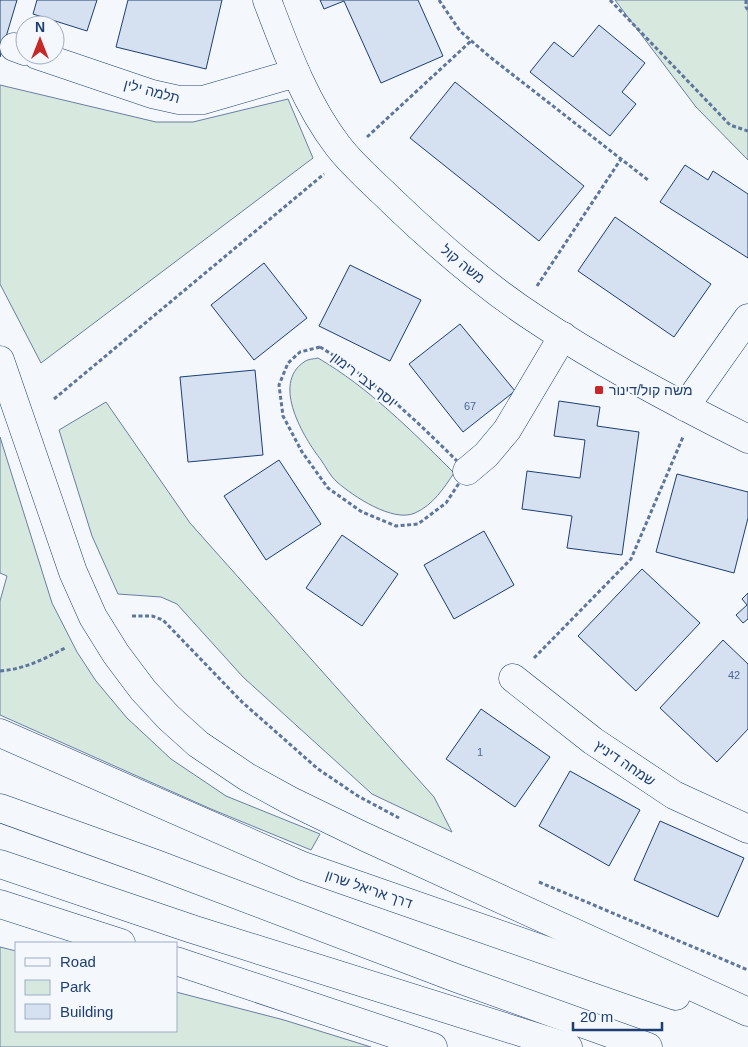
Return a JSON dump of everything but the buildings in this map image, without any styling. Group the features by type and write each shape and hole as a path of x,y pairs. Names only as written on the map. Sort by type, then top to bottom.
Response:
{"main road":[{"name":"משה קול","path":"267,0 296,72 320,120 346,156 442,248 522,310 563,336 648,387 748,439"},
{"name":"תלמה ילין","path":"65,65 152,94 179,100 204,100 296,72"},
{"path":"689,409 748,318"},
{"path":"468,471 507,430 563,336"},
{"path":"0,360 73,572 93,617 116,654 143,690 168,718 198,744 247,777 289,800 348,829 748,1012"},
{"name":"שמחה דיניץ","path":"514,678 593,742 674,795 748,829"},
{"name":"דרך אריאל שרון","path":"0,733 304,866 748,1022"},
{"path":"0,808 648,1047"},
{"path":"0,864 192,929 568,1047"},
{"path":"0,904 118,942"},
{"path":"192,929 516,1047"},
{"path":"178,962 434,1047"}],"path":[{"path":"439,0 460,31 471,41 648,180"},
{"path":"610,0 730,125 748,130"},
{"path":"746,0 748,10"},
{"path":"54,399 346,156 471,41"},
{"path":"522,310 621,159"},
{"name":"יוסף צבי רימון","path":"320,347 340,358 411,416 468,471 446,504 418,524 396,526 362,512 328,488 302,452 283,416 279,385 288,363 300,352 320,347"},
{"path":"514,678 631,559 689,409"},
{"path":"132,616 152,616 163,620 242,702 318,769 358,796 402,820"},
{"path":"0,671 21,668 37,663 65,648"},
{"path":"537,881 748,970"}],"green space":[{"path":"615,0 748,0 748,160 696,107"},
{"path":"0,85 156,122 193,122 288,99 313,158 41,363 0,284"},
{"path":"318,358 355,382 372,396 454,473 438,496 421,510 406,515 385,511 363,501 337,482 330,474 299,425 290,397 290,384 295,372 305,361"},
{"path":"106,402 190,523 434,797 452,832 372,794 243,677 177,604 161,597 118,594 92,536 59,430"},
{"path":"0,437 52,603 77,652 96,681 127,718 171,759 226,796 320,834 311,850 211,809 0,715 0,601 7,576 0,573"},
{"path":"0,947 15,951 15,1032 178,1032 178,993 284,1020 371,1047 0,1047"}],"place":[{"name":"משה קול/דינור","path":"599,390"}]}
